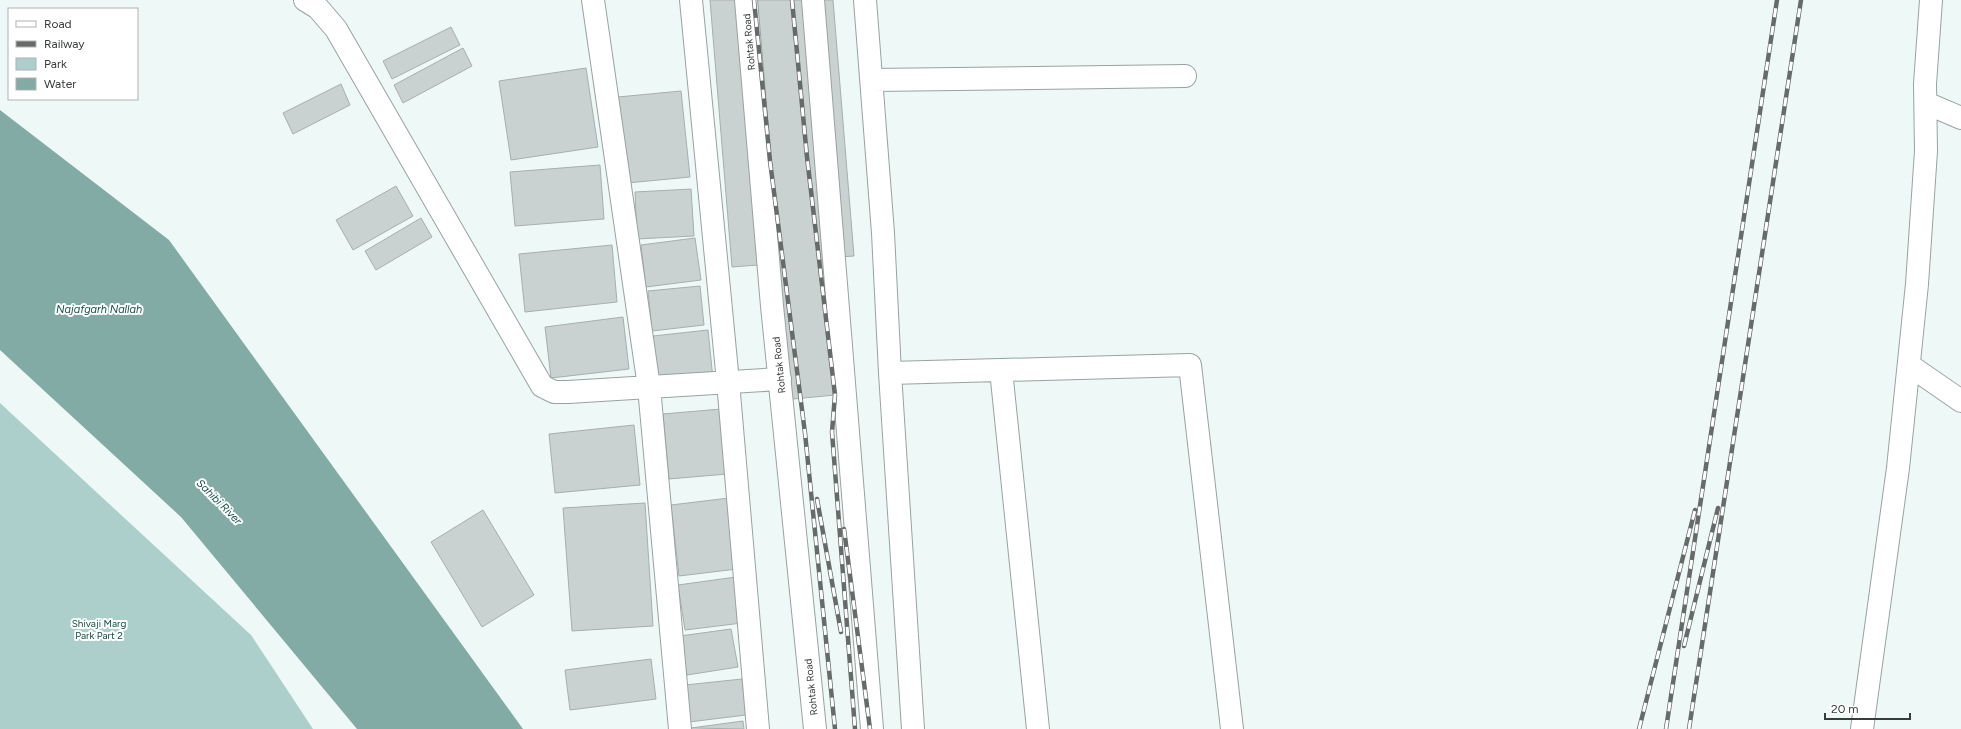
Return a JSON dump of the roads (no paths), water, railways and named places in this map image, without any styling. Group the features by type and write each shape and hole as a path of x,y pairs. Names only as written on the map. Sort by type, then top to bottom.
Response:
{"street":[{"path":"305,0 318,8 340,35 542,386 554,392 568,392 780,379"},
{"path":"593,0 649,387 680,729"},
{"path":"691,0 728,382 758,729"},
{"name":"Rohtak Road","path":"746,0 780,379 815,729"},
{"path":"813,0 872,729"},
{"path":"865,0 883,233 890,373 913,729"},
{"path":"1862,729 1898,468 1917,284 1926,151 1926,103 1931,0"},
{"path":"872,80 1185,76"},
{"path":"1926,103 1961,118"},
{"path":"890,373 1190,365 1232,729"},
{"path":"1909,365 1961,401"},
{"path":"1001,370 1038,729"}],"water":[{"name":"Najafgarh Nallah","path":"0,110 169,240 523,729 357,729 181,517 0,350"}],"railway":[{"path":"754,0 770,161 805,433 835,729"},
{"path":"792,0 807,157 835,395 832,432 855,729"},
{"path":"1666,729 1777,0"},
{"path":"1689,729 1801,0"},
{"path":"817,499 841,632"},
{"path":"1684,646 1718,508"},
{"path":"1639,729 1695,510"},
{"path":"844,529 870,729"}],"water label":[{"name":"Sahibi River","path":"219,502"}],"park label":[{"name":"Shivaji Marg Park Part 2","path":"99,628"}]}
